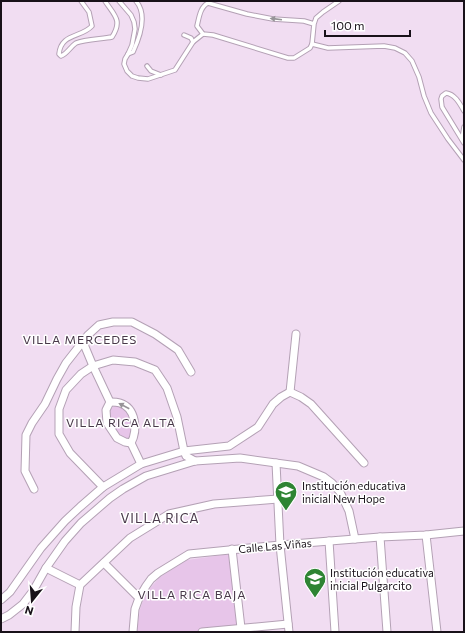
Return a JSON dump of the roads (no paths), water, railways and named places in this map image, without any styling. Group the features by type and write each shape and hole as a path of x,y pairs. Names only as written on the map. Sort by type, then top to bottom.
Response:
{"street":[{"path":"34,488 25,471 26,436 63,369 88,335 100,325 113,322 132,322 155,334 178,350 191,372"},
{"path":"290,392 296,334"},
{"path":"83,342 110,402"},
{"path":"103,487 70,453 59,434 59,408 66,390 81,374 93,366 113,360 135,362 155,370 167,388 177,417 186,456 195,461"},
{"path":"1,600 10,592 41,548 65,521 103,487 141,464 184,451 229,446 258,427 273,404 281,396 290,392 311,404 364,463"},
{"path":"110,402 120,403 130,409 135,423 135,433 131,443 141,464"},
{"path":"110,402 106,410 107,423 117,438 131,443"},
{"path":"1,619 9,615 23,604 65,541 81,523 110,498 146,476 195,461 240,458 298,466 324,477 340,492 348,511 355,538"},
{"path":"276,463 280,545 289,632"},
{"path":"75,632 76,608 80,585 130,538 169,514 214,504 278,499"},
{"name":"Calle Las Viñas","path":"134,632 135,609 139,598 151,579 189,554 355,538 464,531"},
{"path":"426,534 437,632"},
{"path":"380,537 387,632"},
{"path":"329,541 335,632"},
{"path":"232,549 240,628"},
{"path":"104,563 139,598"},
{"path":"46,568 80,585"},
{"path":"202,632 288,624"}],"lane":[{"path":"81,1 89,12 92,26 62,43 59,52 61,56 76,44 81,42 112,37 118,22 116,15 105,1"},
{"path":"120,1 131,15 135,29 132,45 124,64 127,71 132,76 148,79 175,70 193,42 203,34 213,35 288,58 294,58 310,48 316,18 339,1"},
{"path":"128,54 133,52 141,28 142,13 136,1"},
{"path":"203,34 197,26 202,8 208,3 247,14 273,19 304,21 314,24"},
{"path":"184,35 191,38 193,42"},
{"path":"312,44 328,48 384,46 395,48 405,53 412,61 419,77 424,96 431,113 448,140 464,160"},
{"path":"147,66 151,71 161,75"},
{"path":"463,141 442,107 442,96 446,93 450,93 454,96 464,112"},
{"path":"463,141 464,127"}],"place":[{"name":"Institución educativa inicial New Hope","path":"286,512"},
{"name":"Institución educativa inicial Pulgarcito","path":"315,598"}],"district":[{"name":"VILLA MERCEDES","path":"80,340"},
{"name":"VILLA RICA ALTA","path":"121,423"},
{"name":"VILLA RICA","path":"160,518"},
{"name":"VILLA RICA BAJA","path":"192,595"}]}
